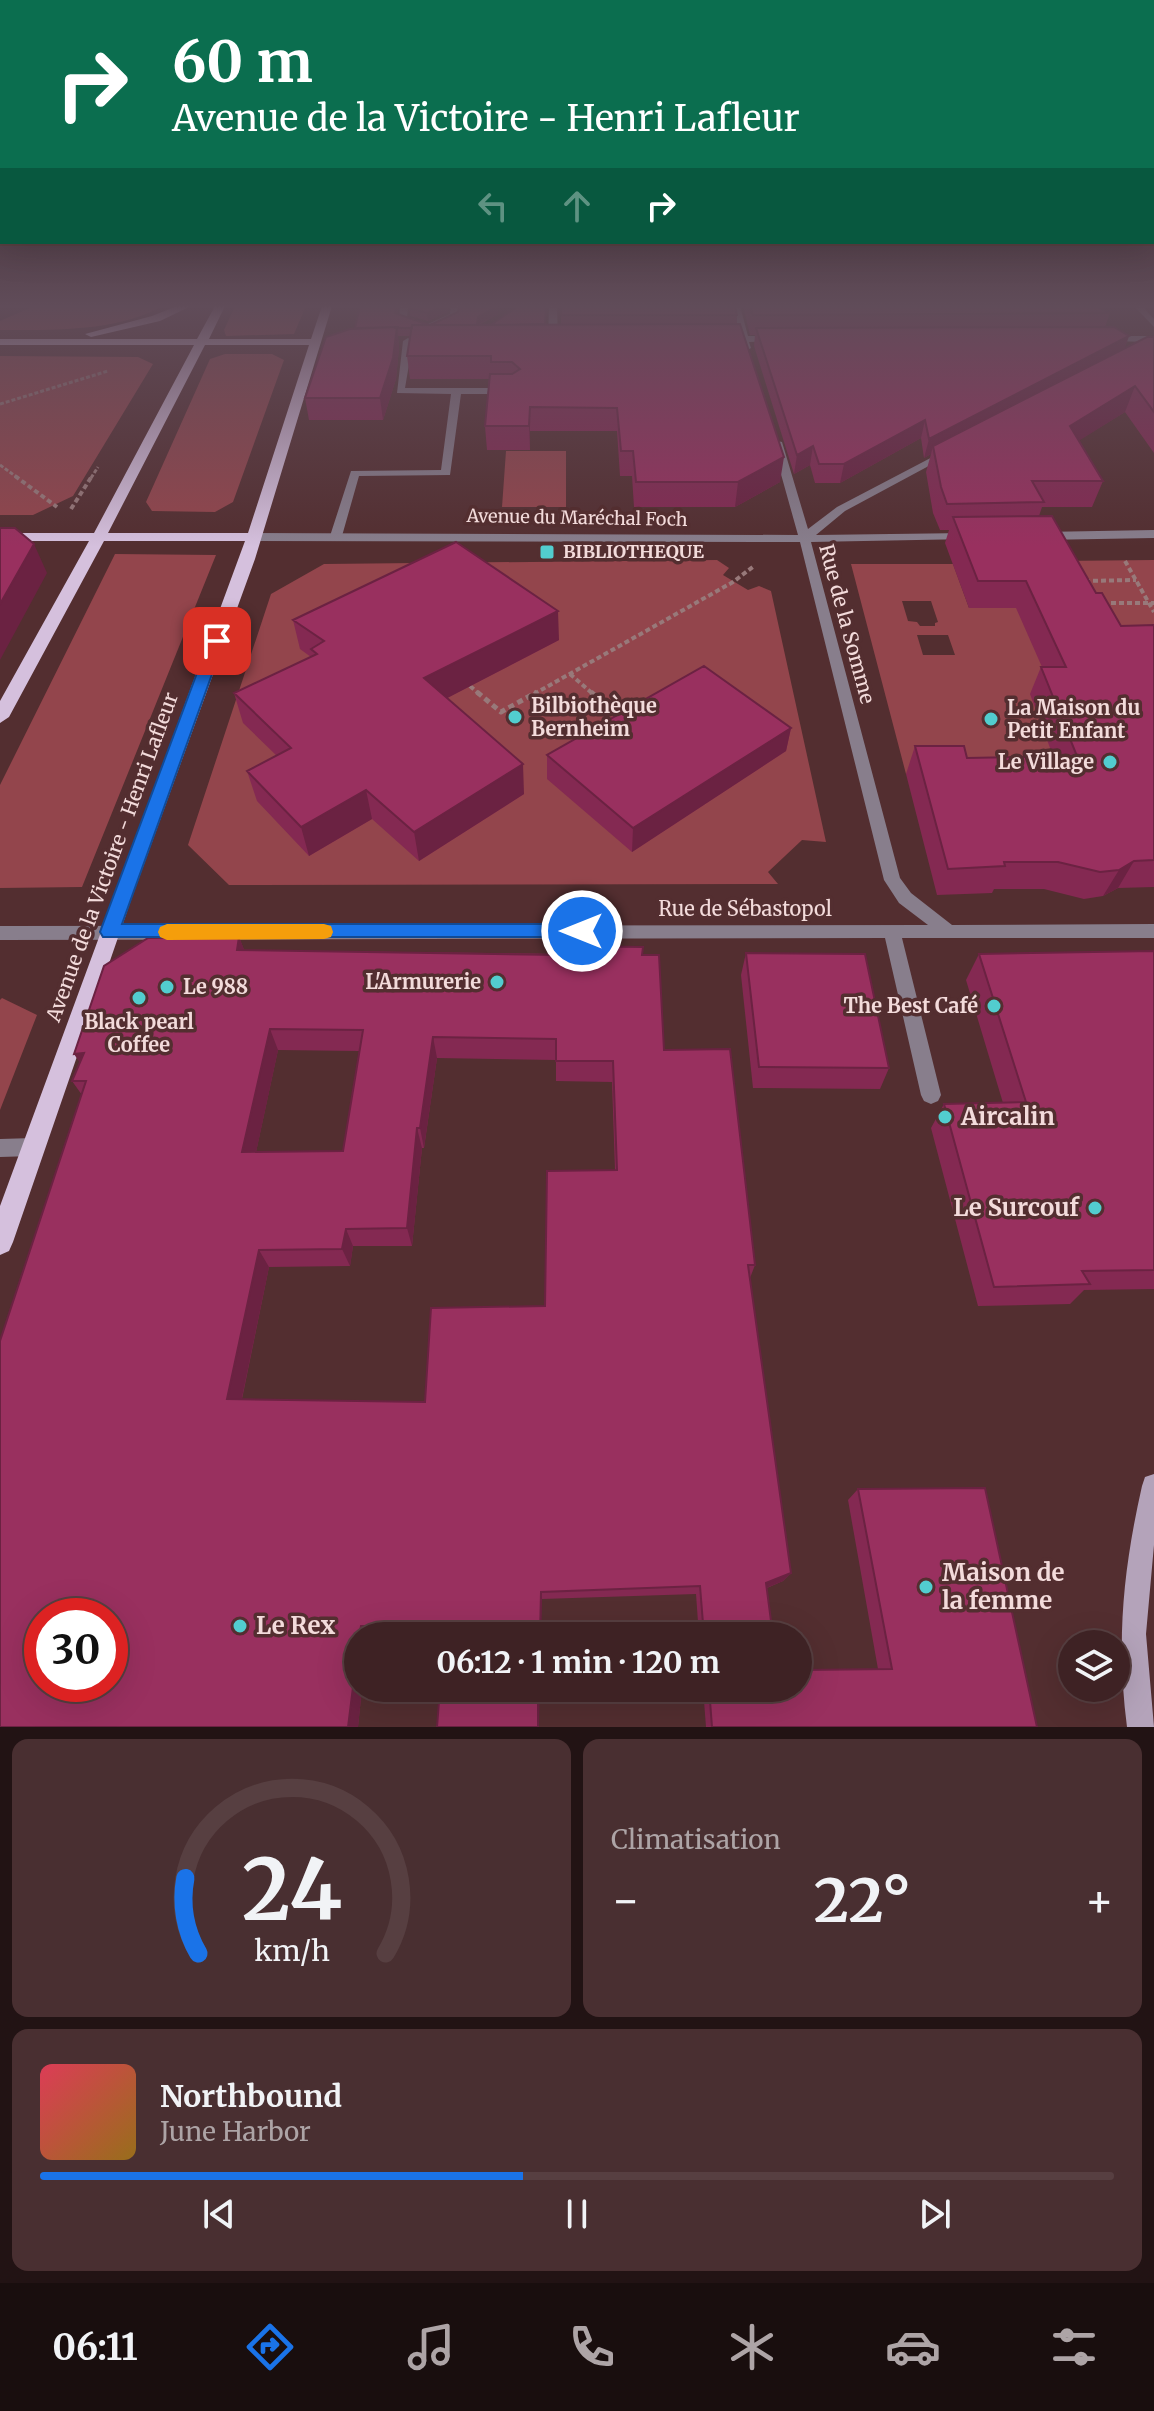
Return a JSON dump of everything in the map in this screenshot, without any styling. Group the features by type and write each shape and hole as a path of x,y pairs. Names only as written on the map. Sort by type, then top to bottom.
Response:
{"main road":[{"path":"0,717 176,387"},
{"name":"Avenue de la Victoire - Henri Lafleur","path":"0,1242 247,559 304,387"},
{"name":"Avenue du Maréchal Foch","path":"0,537 252,537"}],"street":[{"path":"401,387 400,391 513,391"},
{"path":"336,536 355,473 446,473 456,391"},
{"name":"Rue de la Somme","path":"774,434 792,489 892,880 905,898 949,932"},
{"path":"803,539 841,509 953,450"},
{"path":"1022,536 1154,534"},
{"name":"Avenue du Maréchal Foch","path":"252,537 975,537"},
{"path":"892,931 931,1095"},
{"name":"Rue de Sébastopol","path":"0,933 1154,931"},
{"path":"0,1148 33,1147"},
{"path":"1141,1727 1131,1626 1146,1560 1154,1486"}],"path":[{"path":"0,404 58,387"},
{"path":"0,465 67,512 97,467"},
{"path":"1124,560 1152,603 1154,612"},
{"path":"470,686 501,712 733,582 757,563"},
{"path":"1079,581 1136,580"},
{"path":"1089,581 1108,616"},
{"path":"1101,603 1152,603"},
{"path":"570,674 624,719"}],"shaded area":[{"path":"0,387 139,387 73,496 33,515 0,515"},
{"path":"198,387 274,387 233,502 215,512 152,511 146,502"},
{"path":"506,451 566,451 566,507 502,507"},
{"path":"115,554 216,555 82,887 0,888 0,785"},
{"name":"Bilbiothèque Bernheim","path":"717,560 729,568 723,575 748,590 759,586 771,591 826,842 802,840 768,872 778,884 229,885 188,845 271,594 324,564"},
{"path":"1154,560 1154,653 1109,653 1057,561"},
{"path":"851,564 953,564 969,608 1061,608 1098,795 953,773 906,774","holes":["902,601 931,601 938,622 935,626 920,626 917,622 908,621","917,635 948,635 955,655 923,655"]},
{"path":"2,998 37,1015 0,1110 0,1000"}],"building":[{"path":"309,387 384,387 380,398 305,398"},
{"path":"489,387 761,387 784,457 738,482 636,482 633,451 621,451 617,408 530,407 529,426 485,426"},
{"path":"775,387 1031,387 929,439 925,420 844,464 819,464 813,446 797,455"},
{"path":"1050,387 1134,387 1070,426 1103,481 1032,481 1044,502 947,504 933,446"},
{"path":"1135,387 1154,387 1154,412"},
{"path":"1052,516 1096,593 1102,593 1121,626 1154,625 1154,860 1134,861 1119,870 1100,872 1058,862 1004,862 1005,866 948,869 915,746 964,746 967,758 1077,756 1041,667 1066,667 1026,581 978,581 953,517"},
{"path":"0,528 15,528 34,544 0,604"},
{"path":"456,542 558,611 424,678 523,764 414,832 366,790 301,827 247,771 291,748 234,693 317,654 311,649 324,641 293,620"},
{"path":"704,666 791,728 633,828 547,755"},
{"path":"239,937 237,950 559,955 559,946 643,947 642,955 659,955 664,1050 730,1049 755,1265 748,1265 791,1573 766,1583 771,1622 703,1622 700,1586 541,1592 540,1622 344,1622 344,1702 351,1702 348,1727 0,1727 0,1341 86,1081 72,1081 84,1053 74,1054 104,966 148,938","holes":["270,1029 363,1030 343,1151 242,1152","433,1037 556,1039 556,1061 613,1061 617,1170 547,1171 545,1306 431,1308 425,1402 227,1399 259,1250 342,1249 346,1229 407,1228 417,1128 420,1128"]},
{"name":"Le Surcouf","path":"1154,951 1154,1270 1082,1271 1090,1284 994,1287 944,1104 1026,1102 979,954"},
{"path":"746,953 865,954 889,1068 759,1067"},
{"name":"Maison de la femme","path":"985,1488 1037,1727 712,1727 710,1702 812,1702 812,1670 892,1669 858,1489"},
{"path":"439,1702 538,1702 538,1727 437,1727"}],"slow traffic":[{"path":"167,932 324,932"}],"place":[{"name":"BIBLIOTHEQUE","path":"547,552"},
{"name":"Bilbiothèque Bernheim","path":"515,717"},
{"name":"La Maison du Petit Enfant","path":"991,719"},
{"name":"Le Village","path":"1110,762"},
{"name":"L'Armurerie","path":"497,982"},
{"name":"Le 988","path":"167,987"},
{"name":"Black pearl Coffee","path":"139,998"},
{"name":"The Best Café","path":"994,1006"},
{"name":"Aircalin","path":"945,1117"},
{"name":"Le Surcouf","path":"1095,1208"},
{"name":"Maison de la femme","path":"926,1587"},
{"name":"Le Rex","path":"240,1626"}],"route":[{"path":"217,641 110,932 582,931"}]}
